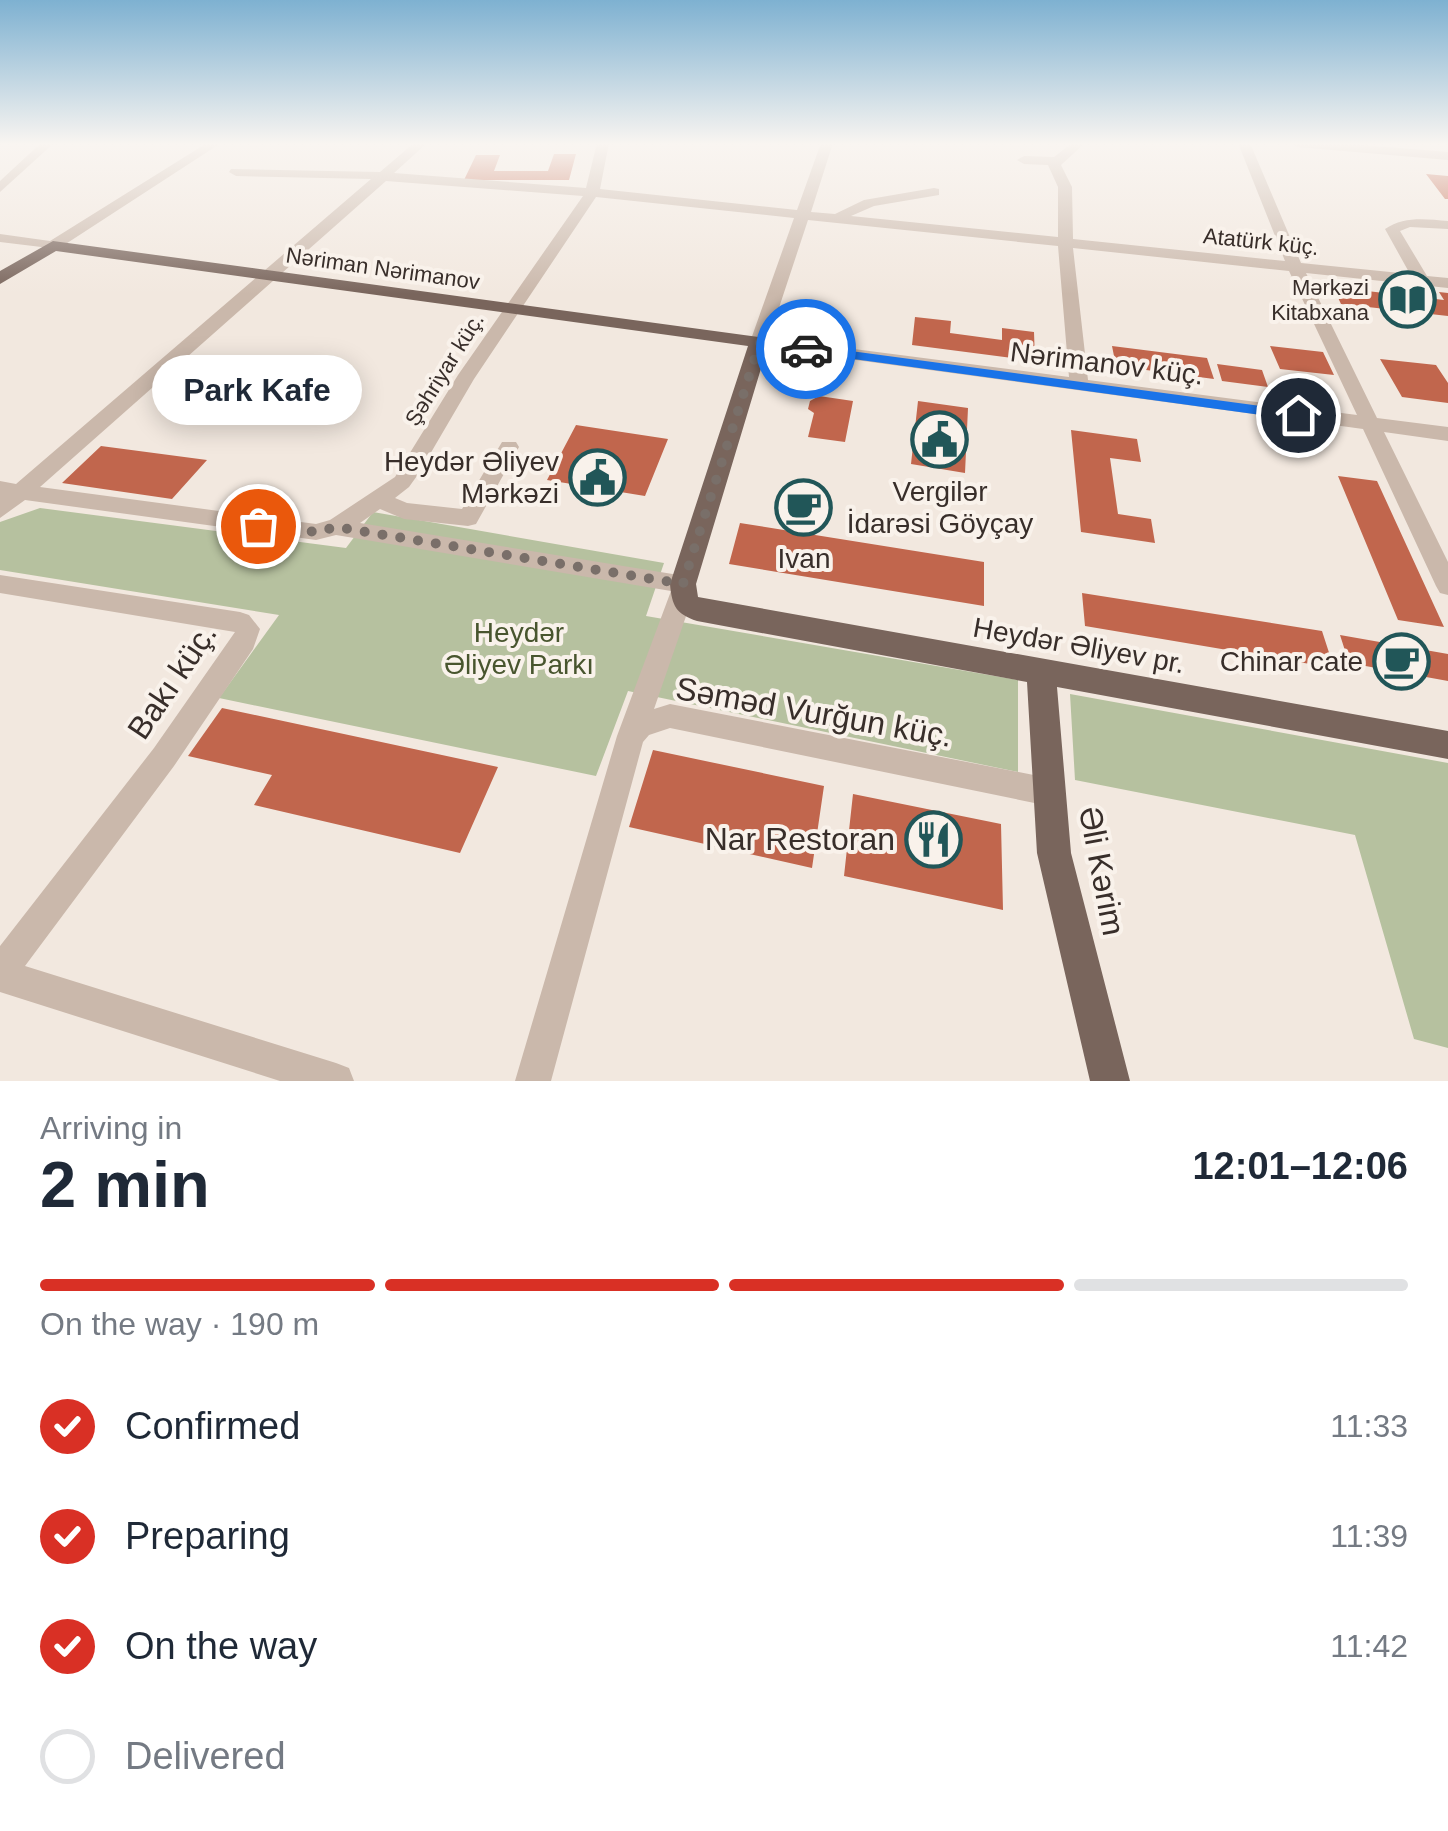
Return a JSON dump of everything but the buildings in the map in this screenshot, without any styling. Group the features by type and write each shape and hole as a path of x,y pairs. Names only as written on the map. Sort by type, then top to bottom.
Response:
{"main road":[{"name":"Nəriman Nərimanov","path":"53,246 760,342"},
{"path":"0,279 53,246"},
{"path":"687,596 760,342"},
{"name":"Heydər Əliyev pr.","path":"687,596 1042,672 1448,745"},
{"name":"Əli Kərim","path":"1042,672 1049,792 1062,896 1092,998 1110,1081"}],"street":[{"path":"53,246 136,193"},
{"path":"0,510 10,490 366,193"},
{"name":"Şəhriyar küç.","path":"326,530 402,482 512,308 592,193"},
{"name":"Atatürk küç.","path":"596,193 1448,282"},
{"path":"760,342 810,193"},
{"path":"836,220 843,212 873,202 925,193"},
{"path":"1065,193 1065,244 1078,387"},
{"path":"1265,193 1448,586"},
{"path":"1421,280 1392,229 1408,223 1448,226"},
{"name":"Nəriman Nərimanov","path":"0,238 53,246"},
{"name":"Nərimanov küç.","path":"760,342 1448,434"},
{"path":"376,498 404,512 468,518 509,448"},
{"path":"10,490 326,530 687,596 631,736 532,1081"},
{"name":"Bakı küç.","path":"0,584 240,622 248,629 244,642 164,757 0,974"},
{"name":"Səməd Vurğun küç.","path":"631,736 640,725 670,716 1049,792"},
{"path":"0,974 336,1081"}],"green space":[{"name":"Heydər Əliyev Parkı","path":"40,508 346,548 373,512 664,563 646,616 1018,680 1018,772 628,691 596,776 219,698 279,615 0,570 0,522"},
{"path":"1070,694 1448,763 1448,1048 1414,1039 1355,835 1075,780"}],"way so far":[{"path":"258,526 316,532 336,527 683,584 760,342 806,349"}],"place":[{"name":"Mərkəzi Kitabxana","path":"1408,300"},
{"name":"Vergilər İdarəsi Göyçay","path":"940,440"},
{"name":"Heydər Əliyev Mərkəzi","path":"598,477"},
{"name":"Ivan","path":"804,507"},
{"name":"Park Kafe","path":"258,526"},
{"name":"Chinar cate","path":"1402,661"},
{"name":"Nar Restoran","path":"934,839"}],"route":[{"path":"806,349 1298,415"}]}
